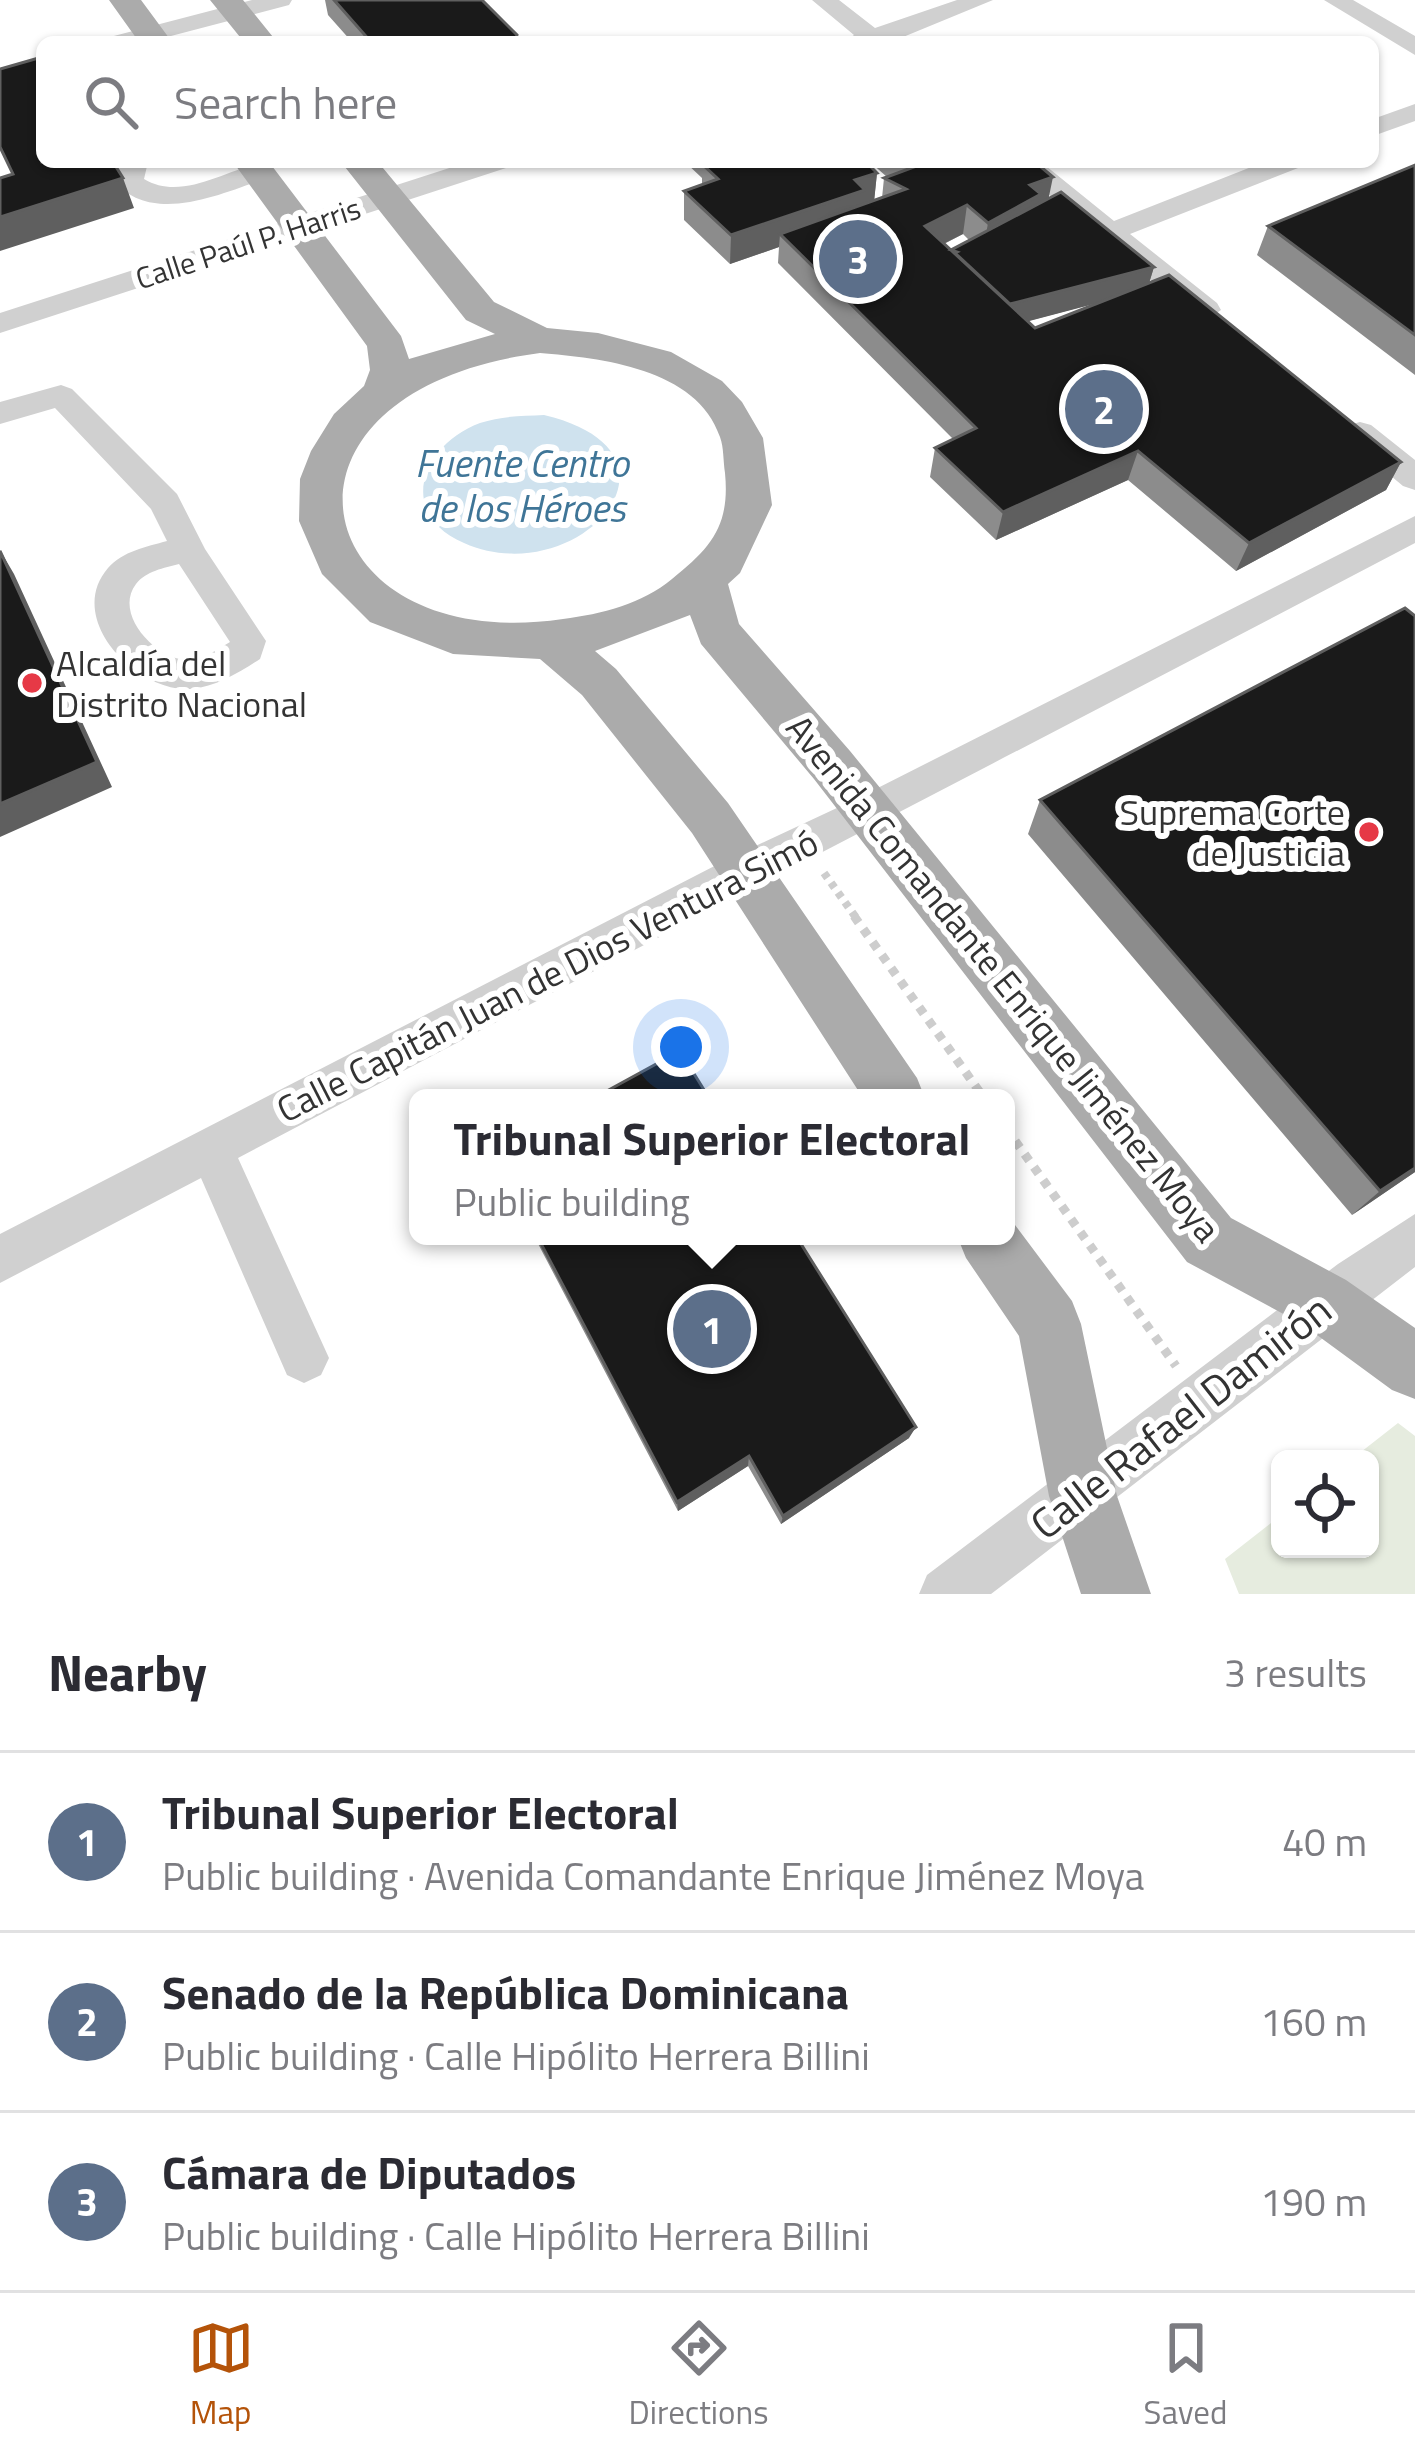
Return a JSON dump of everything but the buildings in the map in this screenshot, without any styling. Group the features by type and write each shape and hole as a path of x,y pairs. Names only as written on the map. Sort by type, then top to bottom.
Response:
{"main road":[{"path":"125,0 141,36"},
{"path":"232,6 256,36"},
{"path":"256,168 387,345 390,370 382,393"},
{"path":"364,168 480,311 540,340"},
{"path":"540,340 613,348 678,371 712,395 737,426 751,461 752,499 739,537 704,581 641,620 553,643 488,643 433,631 385,609 349,580 327,544 318,506 324,468 342,432 382,393 410,374 455,355 540,340"},
{"name":"Avenida Comandante Enrique Jiménez Moya","path":"704,581 718,631 1209,1240 1324,1302 1415,1367"},
{"path":"553,643 599,682 710,818 890,1089"},
{"path":"994,1245 1049,1324 1083,1496 1116,1594"}],"street":[{"path":"150,36 232,6 280,0"},
{"path":"824,0 864,36"},
{"path":"880,36 981,0"},
{"path":"1336,0 1415,47"},
{"path":"1379,126 1415,112"},
{"path":"132,168 128,182 141,193 160,197 252,168"},
{"name":"Calle Paúl P. Harris","path":"0,322 477,168"},
{"path":"1031,168 1239,336"},
{"path":"1110,232 1273,168"},
{"path":"0,413 61,396 165,502 191,555"},
{"path":"1332,411 1415,478"},
{"name":"Calle Capitán Juan de Dios Ventura Simó","path":"0,1259 744,870 868,812 1415,528"},
{"path":"212,1149 304,1358"},
{"name":"Calle Rafael Damirón","path":"946,1594 1083,1496 1324,1302 1415,1238"}],"path":[{"path":"802,843 979,1089"},
{"path":"1015,1141 1201,1401"}],"shaded area":[{"path":"1398,1423 1415,1436 1415,1594 1239,1594 1225,1559 1271,1523 1271,1558 1379,1558 1379,1450 1364,1450"}],"water":[{"name":"Fuente Centro de los Héroes","path":"544,415 591,433 615,458 619,485 606,512 581,534 547,549 506,553 464,543 443,530 430,515 424,480 443,447 480,423"}],"place":[{"name":"Cámara de Diputados","path":"858,259"},
{"name":"Senado de la República Dominicana","path":"1104,409"},
{"name":"Alcaldía del Distrito Nacional","path":"32,683"},
{"name":"Suprema Corte de Justicia","path":"1369,832"},
{"name":"Tribunal Superior Electoral","path":"712,1329"}]}
